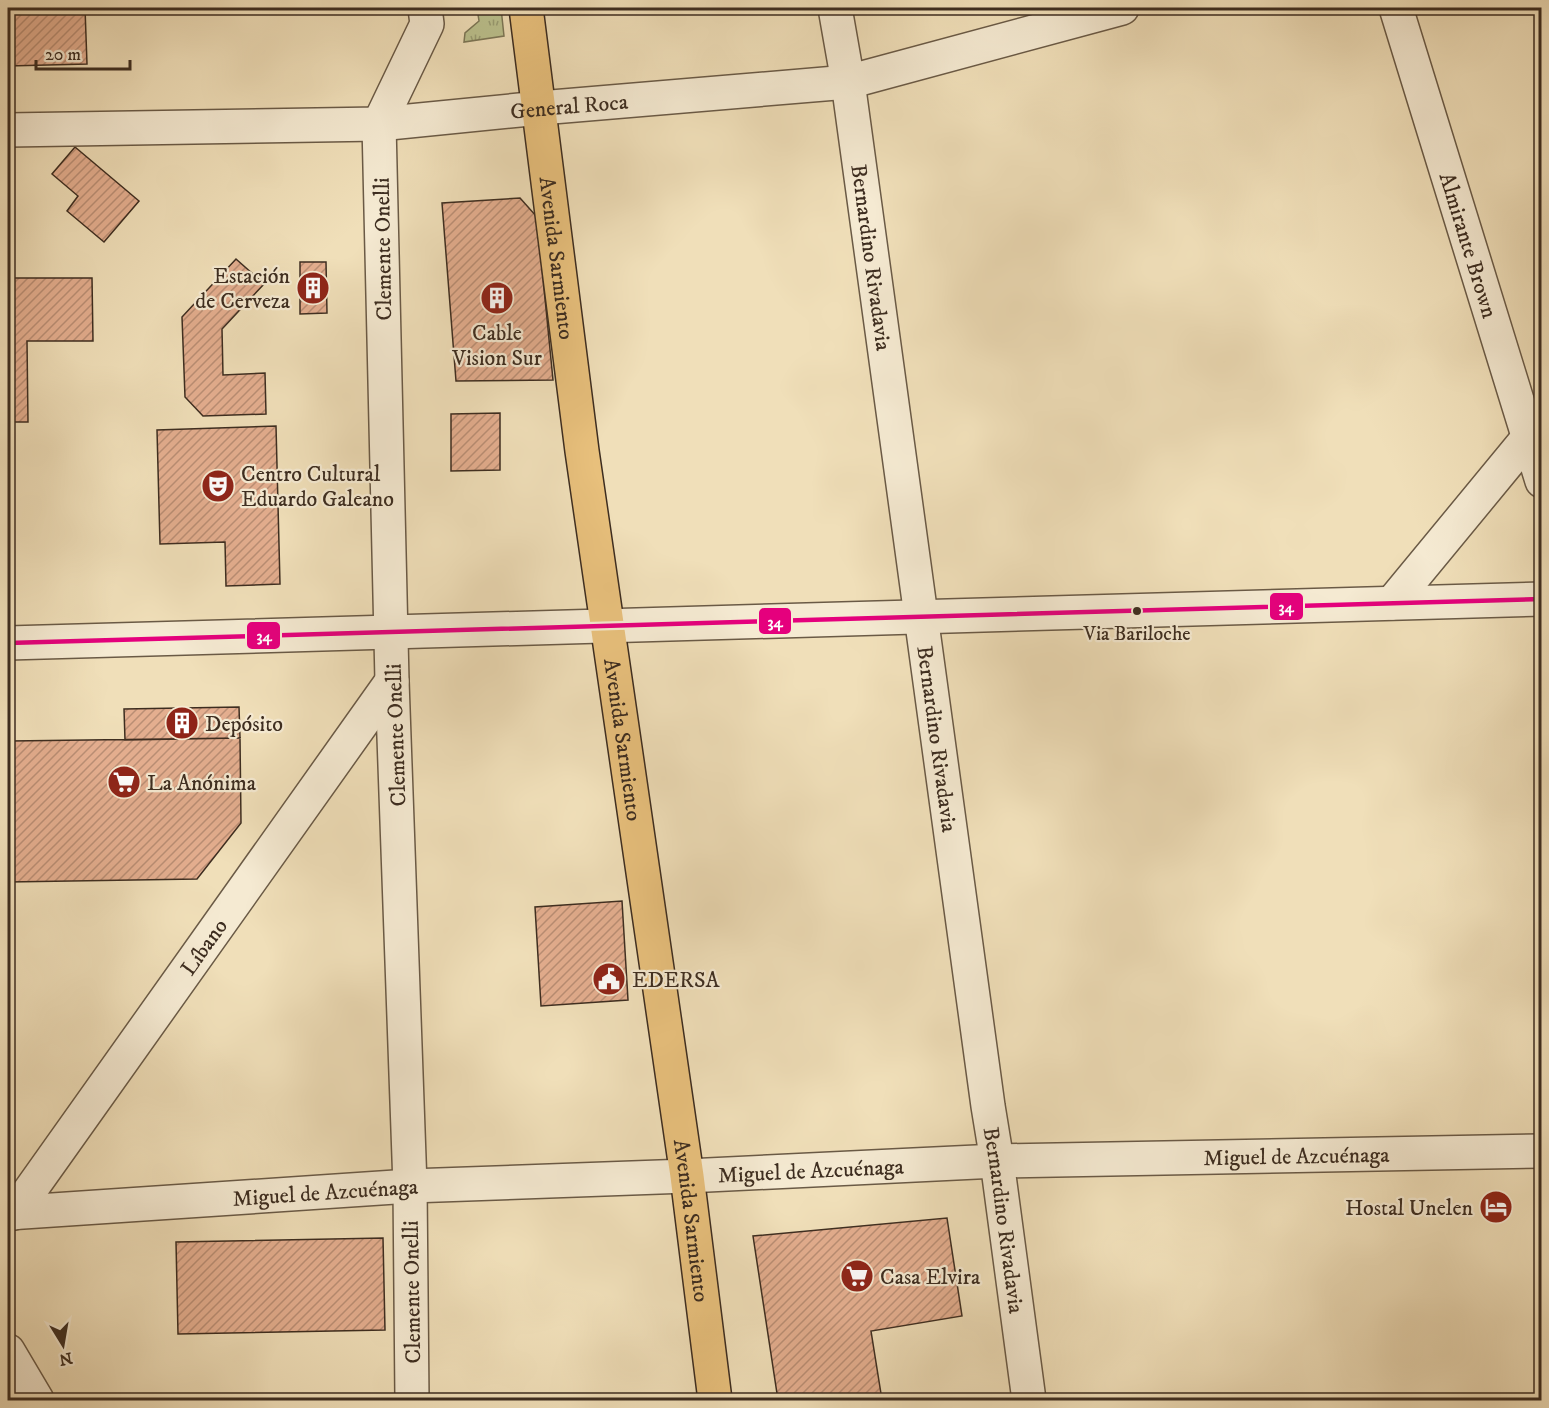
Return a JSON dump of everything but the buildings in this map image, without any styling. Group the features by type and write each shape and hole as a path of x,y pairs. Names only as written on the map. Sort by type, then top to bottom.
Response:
{"highway":[{"name":"Avenida Sarmiento","path":"526,8 582,451 687,1176 715,1401"}],"street":[{"name":"Clemente Onelli","path":"412,1401 410,1186 392,681 379,124 427,24 425,8"},
{"name":"Bernardino Rivadavia","path":"835,8 848,82 1029,1401"},
{"name":"General Roca","path":"8,130 379,124 848,82 1122,8"},
{"name":"Almirante Brown","path":"1396,8 1542,481"},
{"path":"1392,603 1528,438"},
{"path":"8,643 1542,599"},
{"name":"Líbano","path":"11,1213 392,681"},
{"name":"Miguel de Azcuénaga","path":"11,1213 410,1186 997,1161 1542,1151"},
{"path":"8,1351 37,1401"}],"green space":[{"path":"477,8 501,8 504,36 464,42 465,33 479,21"}],"transit line":[{"name":"34","path":"8,643 1542,599"}],"place":[{"name":"Estación de Cerveza","path":"313,288"},
{"name":"Cable Vision Sur","path":"497,298"},
{"name":"Centro Cultural Eduardo Galeano","path":"218,486"},
{"name":"Via Bariloche","path":"1137,611"},
{"name":"Depósito","path":"182,723"},
{"name":"La Anónima","path":"124,782"},
{"name":"EDERSA","path":"609,979"},
{"name":"Hostal Unelen","path":"1496,1207"},
{"name":"Casa Elvira","path":"857,1276"}]}
